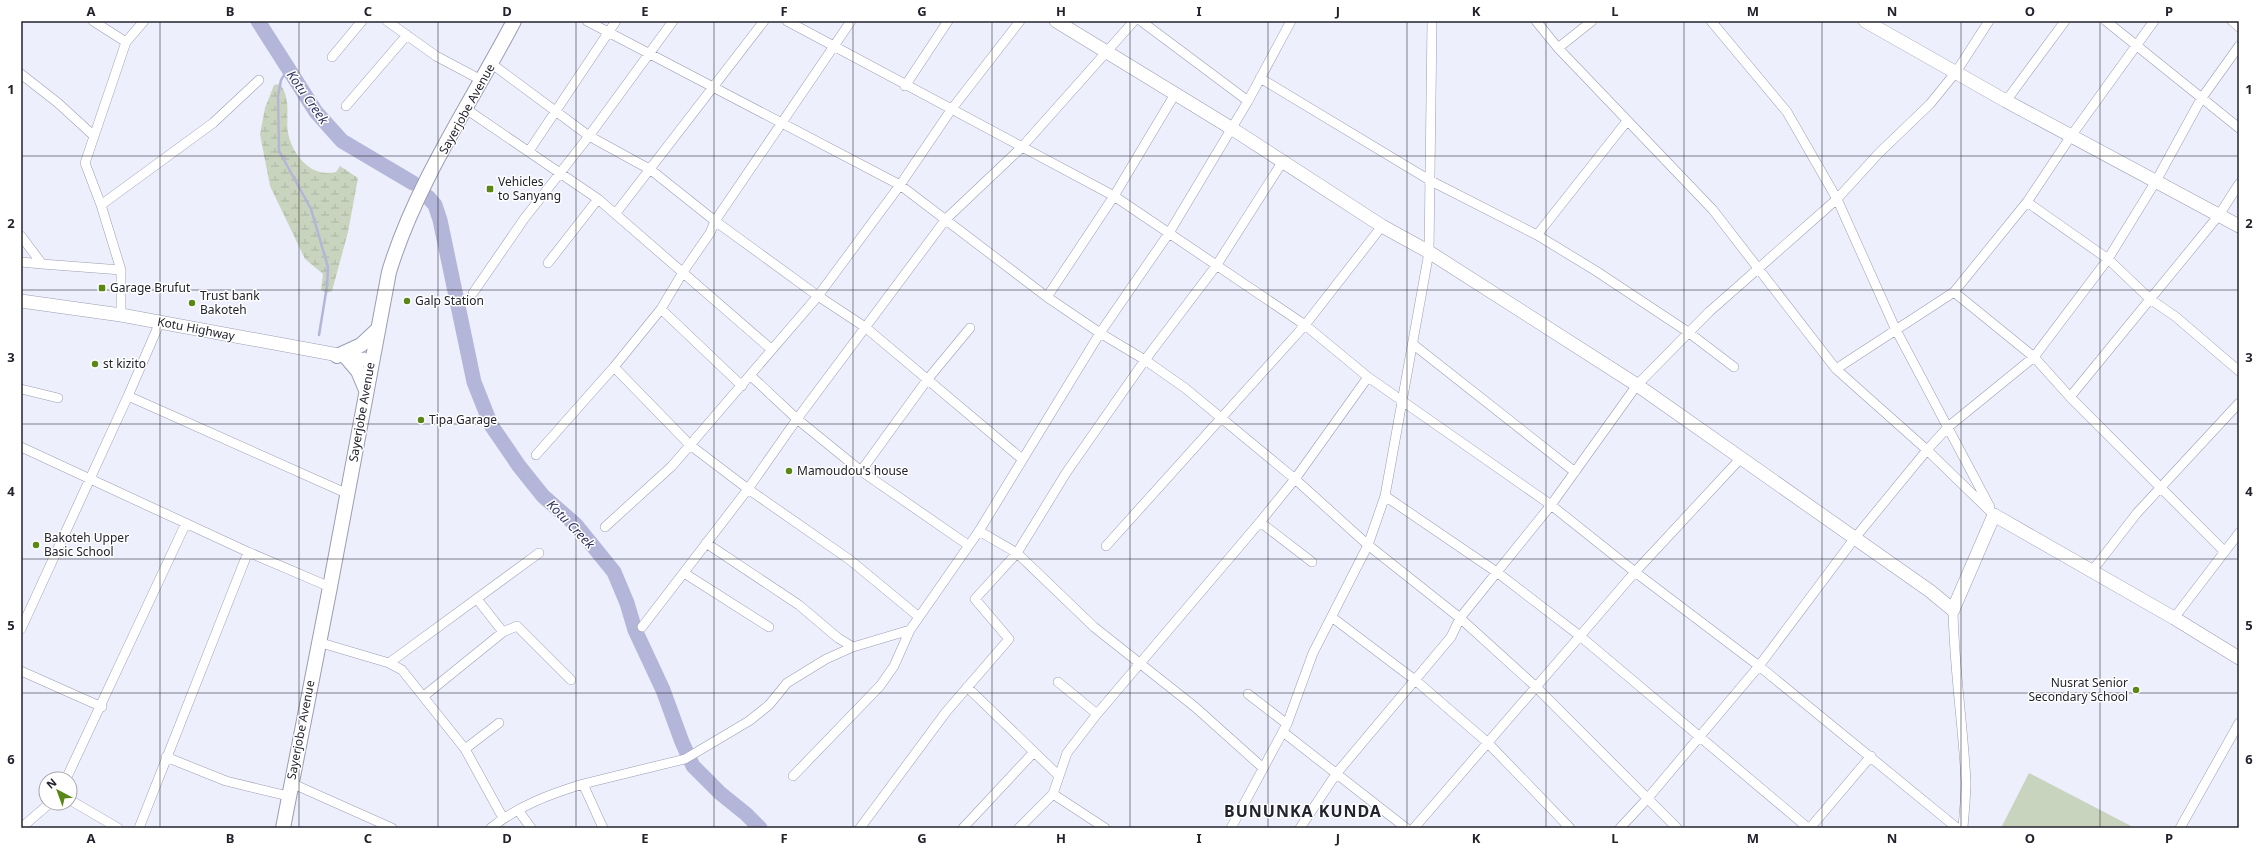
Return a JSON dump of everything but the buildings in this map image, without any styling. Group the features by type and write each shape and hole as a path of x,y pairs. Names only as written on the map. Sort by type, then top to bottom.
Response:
{"main road":[{"name":"Sayerjobe Avenue","path":"283,828 348,494 386,284 398,243 422,188 483,81 514,21"},
{"path":"366,390 361,376 341,356 361,345 377,330"}],"street":[{"path":"93,21 126,42"},
{"path":"121,315 121,270 102,205 85,163 126,42 144,21"},
{"path":"332,57 362,21"},
{"path":"387,21 436,56 483,81"},
{"path":"587,21 900,185 1047,297 1100,333 1145,360 1185,388 1294,479 1368,545 1460,618 1534,686 1677,828"},
{"path":"529,151 616,21"},
{"path":"474,293 524,219 589,136 673,21"},
{"path":"616,213 651,170 713,86 764,21"},
{"path":"787,21 905,86 1114,196 1305,325 1368,377 1551,505 1635,572 1759,666 1871,756 1957,828"},
{"path":"536,455 614,367 661,309 683,272 703,244 715,220 851,21"},
{"path":"905,86 948,21"},
{"path":"605,527 672,466 751,376 771,349 818,296 900,185 951,110 1020,21"},
{"path":"1056,21 1231,128 1382,226 1429,252 1637,385 1740,459 1930,591 1953,610"},
{"path":"642,627 748,489 797,418 946,219 1021,148 1134,21"},
{"path":"1141,21 1248,101"},
{"path":"793,776 880,686 894,666 910,630 979,531 1100,333 1169,233 1248,101 1291,21"},
{"path":"1231,828 1262,767 1285,728 1313,653 1333,618 1368,545 1385,496 1414,345 1429,252 1432,21"},
{"path":"1536,21 1558,48 1713,210 1836,369 1881,411 1927,450 1994,516 2174,618 2239,658"},
{"path":"1558,48 1592,21"},
{"path":"1712,21 1786,112 1838,199 1895,328 1994,516"},
{"path":"1865,21 2006,101 2239,226"},
{"path":"1300,828 1336,774 1451,637 1460,618 1498,573 1551,505 1637,385 1688,332 1757,268 1838,199 1879,153 1930,104 1956,72 1988,21"},
{"path":"2006,101 2065,21"},
{"path":"2106,21 2201,99 2239,128"},
{"path":"1836,369 1895,328 1954,292 2026,202 2071,136 2154,21"},
{"path":"2232,21 2239,27"},
{"path":"346,106 406,35"},
{"path":"1620,828 1648,798 1699,735 1759,666 1854,539 1927,450 1948,427 2034,357 2108,258 2156,181 2201,99 2239,46"},
{"path":"492,64 555,113 589,136 651,170 715,220 818,296 865,327 1022,459"},
{"path":"21,74 58,103 94,136"},
{"path":"1260,78 1431,181 1538,235 1596,271 1688,332 1734,367"},
{"path":"102,205 213,123 259,80"},
{"path":"1047,297 1114,196 1175,94"},
{"path":"466,109 561,173 616,213 771,349"},
{"path":"1538,235 1627,121"},
{"path":"860,828 967,687 1009,639 975,598 1017,553 1066,473 1145,360 1216,266 1283,161"},
{"path":"2070,397 2219,215 2239,184"},
{"path":"548,263 598,199"},
{"path":"2026,202 2108,258 2150,299 2176,317 2239,371"},
{"path":"1106,546 1305,325 1382,226"},
{"path":"21,236 42,264"},
{"path":"21,262 121,270"},
{"path":"1954,292 2034,357 2070,397 2224,551"},
{"name":"Kotu Highway","path":"21,301 121,315 371,361"},
{"path":"661,309 742,386"},
{"path":"21,629 128,396 160,322"},
{"path":"861,471 927,380 970,328"},
{"path":"1414,345 1575,472"},
{"path":"614,367 690,445 748,489 850,560 919,617"},
{"path":"751,376 797,418 861,471 968,545"},
{"path":"1019,828 1053,794 1058,775 1067,753 1097,714 1260,522 1294,479 1368,377"},
{"path":"21,389 58,398"},
{"path":"128,396 348,494"},
{"path":"2092,571 2137,513 2239,403"},
{"path":"21,447 248,552 330,587"},
{"path":"1414,828 1534,686 1580,636 1635,572 1740,459"},
{"path":"1385,496 1498,573 1580,636 1809,828 1871,756"},
{"path":"1963,828 1966,784 1960,706 1954,664 1953,610 1994,516"},
{"path":"1260,522 1312,562"},
{"path":"70,771 102,707 186,523"},
{"path":"979,531 1017,553 1094,627 1195,707 1262,767"},
{"path":"2174,618 2239,533"},
{"path":"706,543 799,605 838,638 853,647"},
{"path":"139,828 248,552"},
{"path":"389,663 539,553"},
{"path":"684,573 769,626"},
{"path":"477,599 503,632"},
{"path":"1333,618 1415,680 1487,742 1570,828"},
{"path":"424,696 503,632 517,626 571,680"},
{"path":"491,828 504,818 537,800 583,784 689,757 762,712 781,689 797,676 853,647 910,630"},
{"path":"318,642 389,663 402,670 465,749 504,818"},
{"path":"21,671 102,707"},
{"path":"1058,682 1097,714"},
{"path":"967,687 1033,753 1058,775"},
{"path":"1248,694 1336,774 1406,828"},
{"path":"465,749 500,723"},
{"path":"2180,828 2239,723"},
{"path":"968,826 1033,753"},
{"path":"166,757 226,781 290,790 392,828"},
{"path":"583,784 603,828"},
{"path":"1053,794 1105,828"},
{"path":"78,805 118,828"},
{"path":"518,810 531,828"},
{"path":"21,828 41,811"}],"green space":[{"path":"280,84 286,97 289,137 300,159 306,165 320,172 336,172 340,166 358,178 348,232 332,291 326,293 321,290 323,274 305,259 270,186 260,134 265,108 274,85"},
{"path":"2029,773 2131,826 2130,828 2001,828"}],"waterway":[{"name":"Kotu Creek","path":"258,21 316,112 342,141 413,183"},
{"path":"288,69 281,80 278,96 279,151 311,209 328,267 327,286 319,335"},
{"name":"Kotu Creek","path":"428,197 435,205 440,220 474,382 491,425 519,466 543,496 576,525 614,572 627,603 635,630 663,690 682,742 693,766 720,793 746,814 760,828"}],"place":[{"name":"Vehicles to Sanyang","path":"490,189"},
{"name":"Garage Brufut","path":"102,288"},
{"name":"Galp Station","path":"407,301"},
{"name":"Trust bank Bakoteh","path":"192,303"},
{"name":"st kizito","path":"95,364"},
{"name":"Tipa Garage","path":"421,420"},
{"name":"Mamoudou's house","path":"789,471"},
{"name":"Bakoteh Upper Basic School","path":"36,545"},
{"name":"Nusrat Senior Secondary School","path":"2136,690"}],"district":[{"name":"BUNUNKA KUNDA","path":"1303,811"}]}
